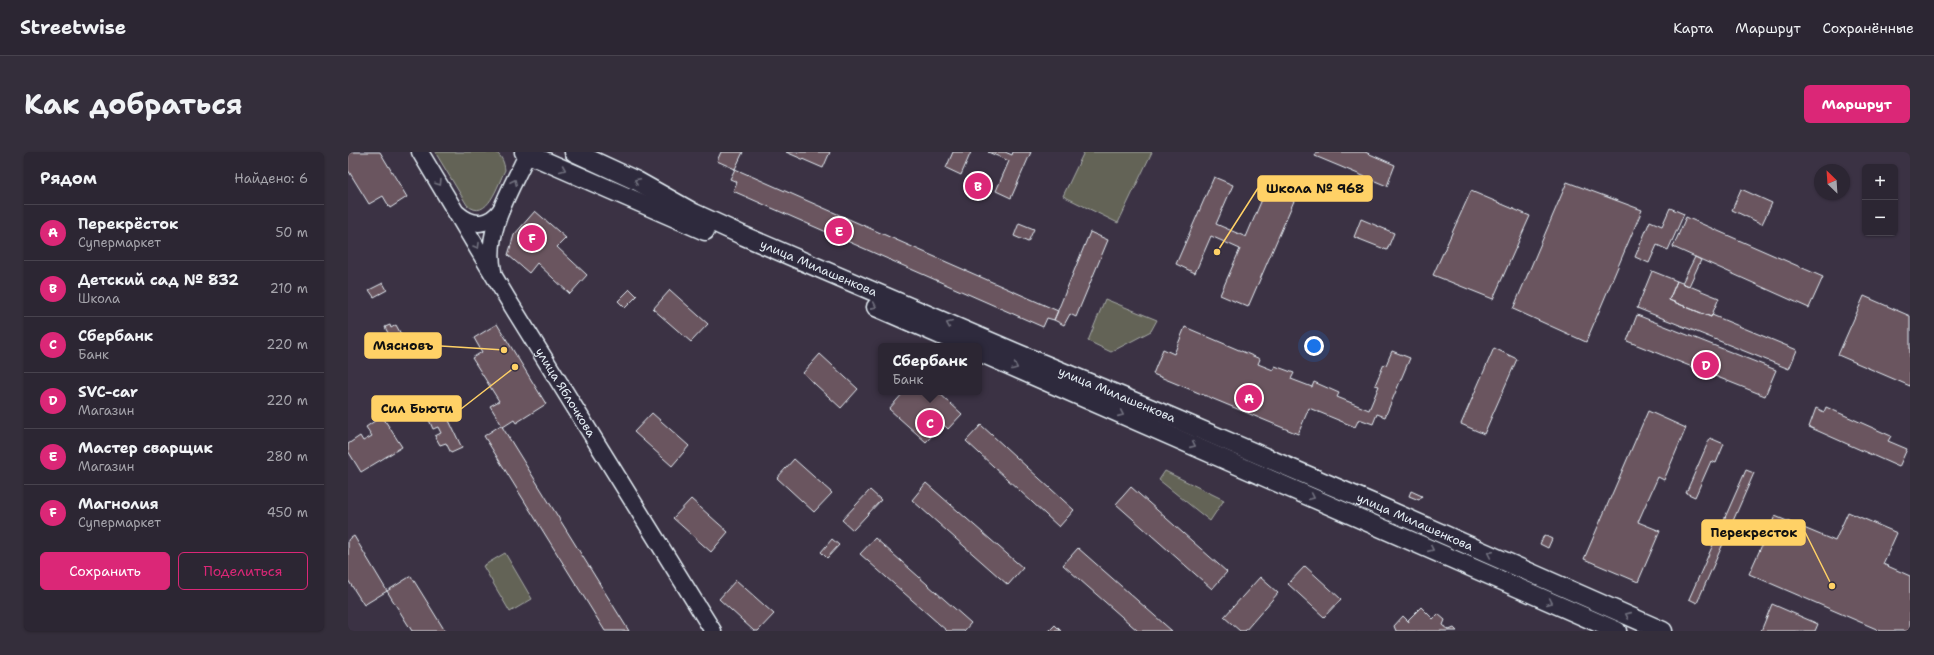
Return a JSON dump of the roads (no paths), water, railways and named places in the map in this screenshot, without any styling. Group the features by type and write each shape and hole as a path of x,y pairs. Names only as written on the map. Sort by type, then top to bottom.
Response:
{"main road":[{"name":"улица Милашенкова","path":"527,152 959,343"},
{"name":"улица Милашенкова","path":"574,152 637,181 694,213 744,236 1372,503 1663,631"},
{"name":"улица Милашенкова","path":"982,353 1617,631"}],"street":[{"name":"улица Яблочкова","path":"420,152 495,278 713,631"},
{"path":"495,278 491,260 491,241 501,210 527,152"},
{"path":"458,214 465,220 481,224 496,217 501,210"}],"place":[{"name":"Детский сад № 832","path":"978,186"},
{"name":"Мастер сварщик","path":"839,231"},
{"name":"Магнолия","path":"532,238"},
{"name":"Школа № 968","path":"1217,252"},
{"name":"Мясновъ","path":"504,350"},
{"name":"SVC-car","path":"1706,365"},
{"name":"Сил Бьюти","path":"515,367"},
{"name":"Перекрёсток","path":"1249,398"},
{"name":"Сбербанк","path":"930,423"},
{"name":"Перекресток","path":"1832,586"}]}
